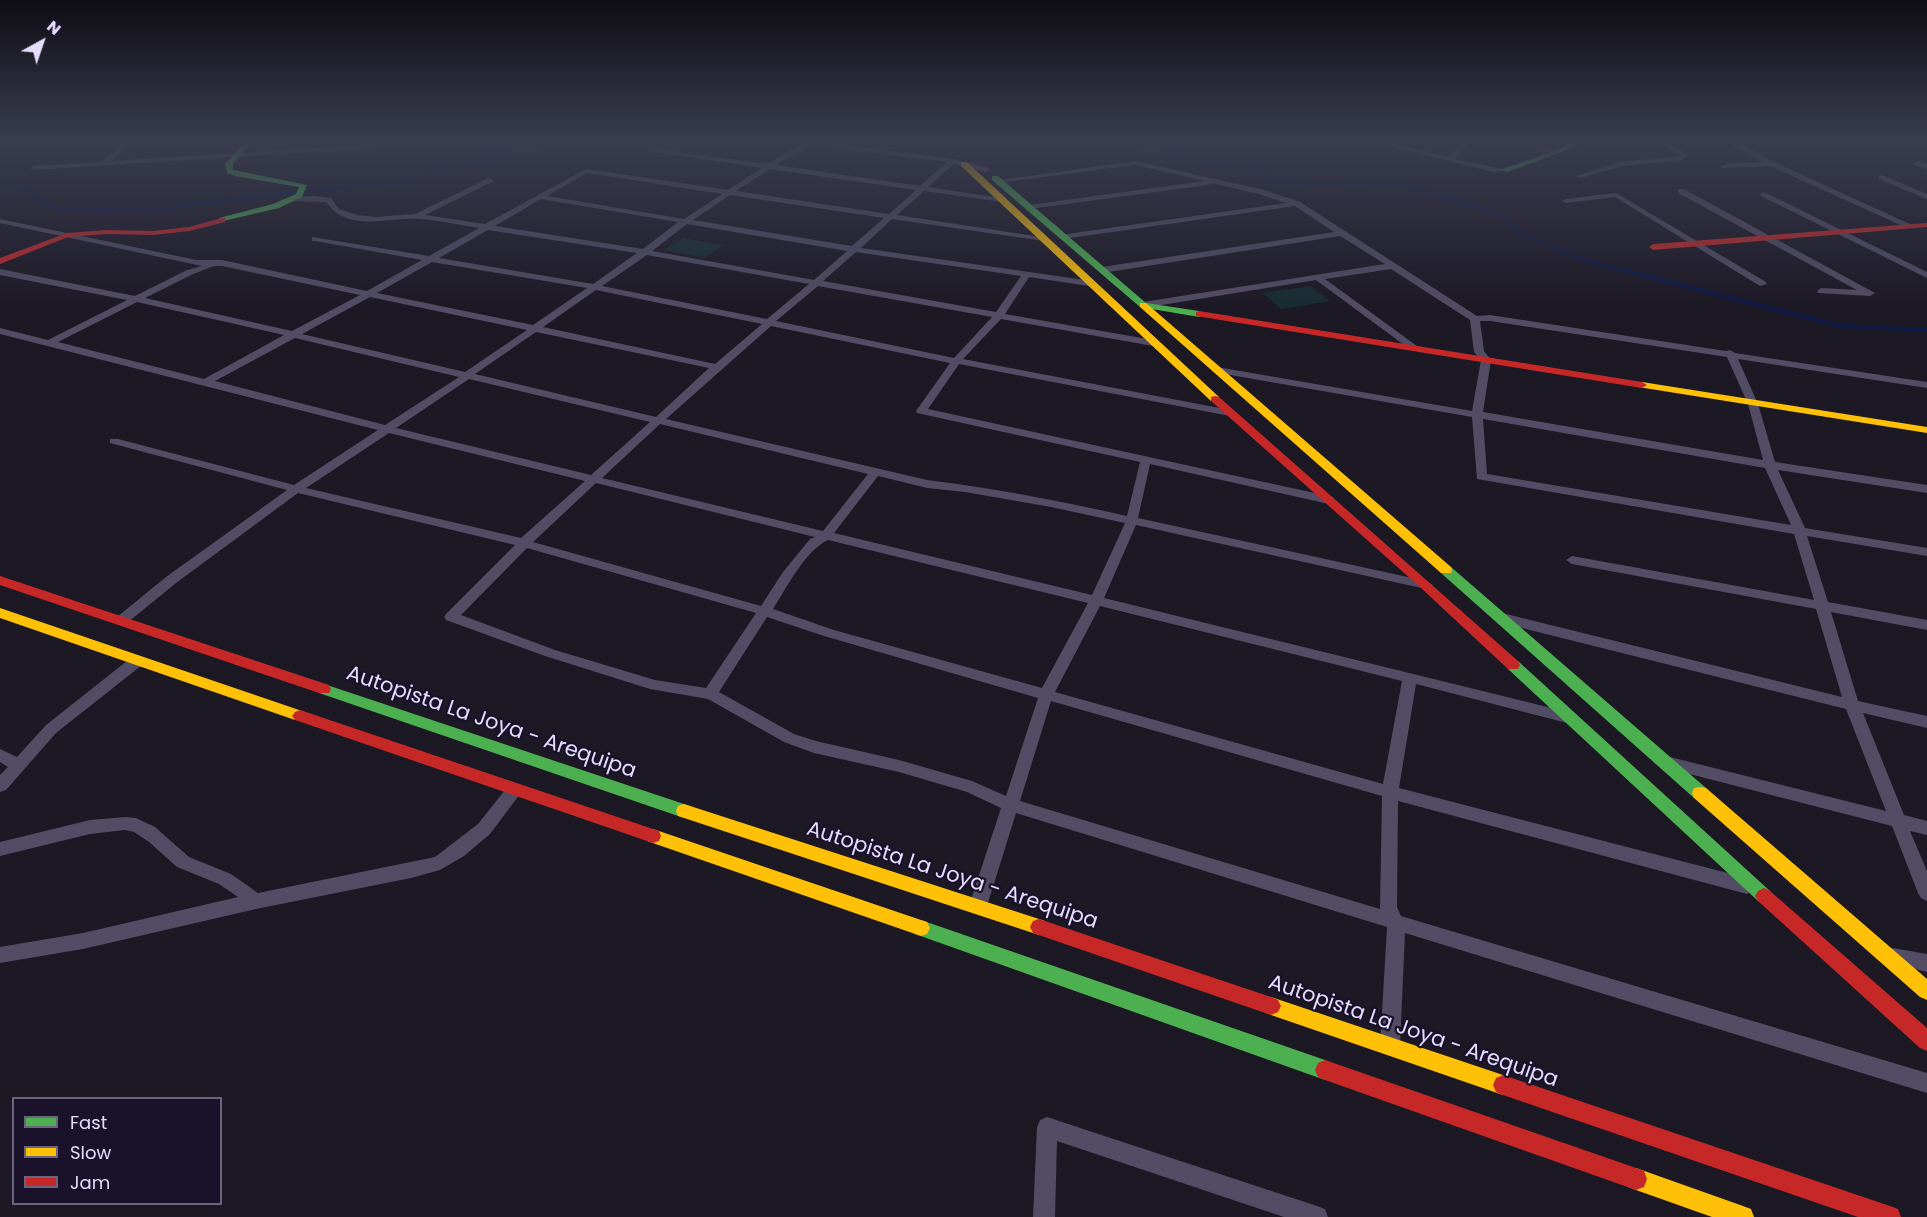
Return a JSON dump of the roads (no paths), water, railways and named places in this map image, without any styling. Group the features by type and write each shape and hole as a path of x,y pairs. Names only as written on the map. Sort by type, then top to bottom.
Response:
{"street":[{"path":"0,261 67,235 107,232 153,233 189,229 254,213 298,199"},
{"path":"320,199 328,200 336,211 366,220 389,221 417,216 451,199"},
{"path":"204,383 537,199"},
{"path":"550,199 853,249 1089,283"},
{"path":"122,620 171,580 296,489 468,375 719,199"},
{"path":"767,199 1041,239"},
{"path":"909,199 817,282 717,367 594,479 524,543 451,617 550,653 655,685 710,694 789,738 814,747 899,766 954,782 1010,806 1927,1083"},
{"path":"991,199 1000,200 1230,413 1426,585 1755,888 1927,1041"},
{"path":"1019,199 1927,991"},
{"path":"1029,207 1091,199"},
{"path":"1281,199 1297,204 1475,319 1490,318 1731,353 1927,385"},
{"path":"1566,201 1584,199"},
{"path":"1622,199 1763,284"},
{"path":"1697,199 1870,293 1821,291"},
{"path":"1774,199 1927,275"},
{"path":"1849,199 1927,234"},
{"path":"1063,237 1297,204"},
{"path":"417,216 645,252 1153,343"},
{"path":"0,221 196,263 222,263 717,367"},
{"path":"1653,247 1767,236 1927,225"},
{"path":"1102,270 1341,233"},
{"path":"315,239 595,287 956,361 1230,413"},
{"path":"50,343 190,272 222,263"},
{"path":"1143,305 1391,266"},
{"path":"0,272 135,299 294,335 927,484 1004,494 1426,585"},
{"path":"1027,274 999,315 956,361 921,411 1329,500"},
{"path":"1318,278 1414,348"},
{"path":"1143,305 1927,430"},
{"path":"1475,319 1479,352 1486,360"},
{"path":"0,331 386,429 1096,599 1572,718"},
{"path":"1731,353 1753,404 1770,465 1799,529 1852,705 1927,893"},
{"path":"1486,360 1477,414 1481,477 1927,552"},
{"path":"1217,370 1770,465 1927,489"},
{"path":"114,441 296,489 524,543 764,611 829,633 1390,792 1755,888"},
{"path":"978,906 1046,694 1096,599 1132,520 1146,459"},
{"path":"710,694 788,575 814,542 826,536 876,471"},
{"path":"1572,560 1927,626"},
{"name":"Autopista La Joya - Arequipa","path":"0,580 691,813 978,906 1890,1217"},
{"path":"0,614 971,945 1743,1217"},
{"path":"1500,617 1927,722"},
{"path":"0,786 51,729 136,661"},
{"path":"1390,1046 1396,923 1388,906 1390,792 1410,677"},
{"path":"0,755 19,766"},
{"path":"1665,762 1927,828"},
{"path":"0,955 83,941 256,901 440,863 484,829 515,790"},
{"path":"0,849 69,832 122,823 136,825 154,835 181,861 202,872 224,878 256,901"},
{"path":"1885,954 1927,963"},
{"path":"1044,1217 1047,1128 1317,1217"}],"waterway":[{"path":"36,199 59,209 159,210 239,199"},
{"path":"1449,199 1500,214 1521,233 1574,257 1625,271"},
{"path":"1619,269 1840,326 1927,330"}]}
